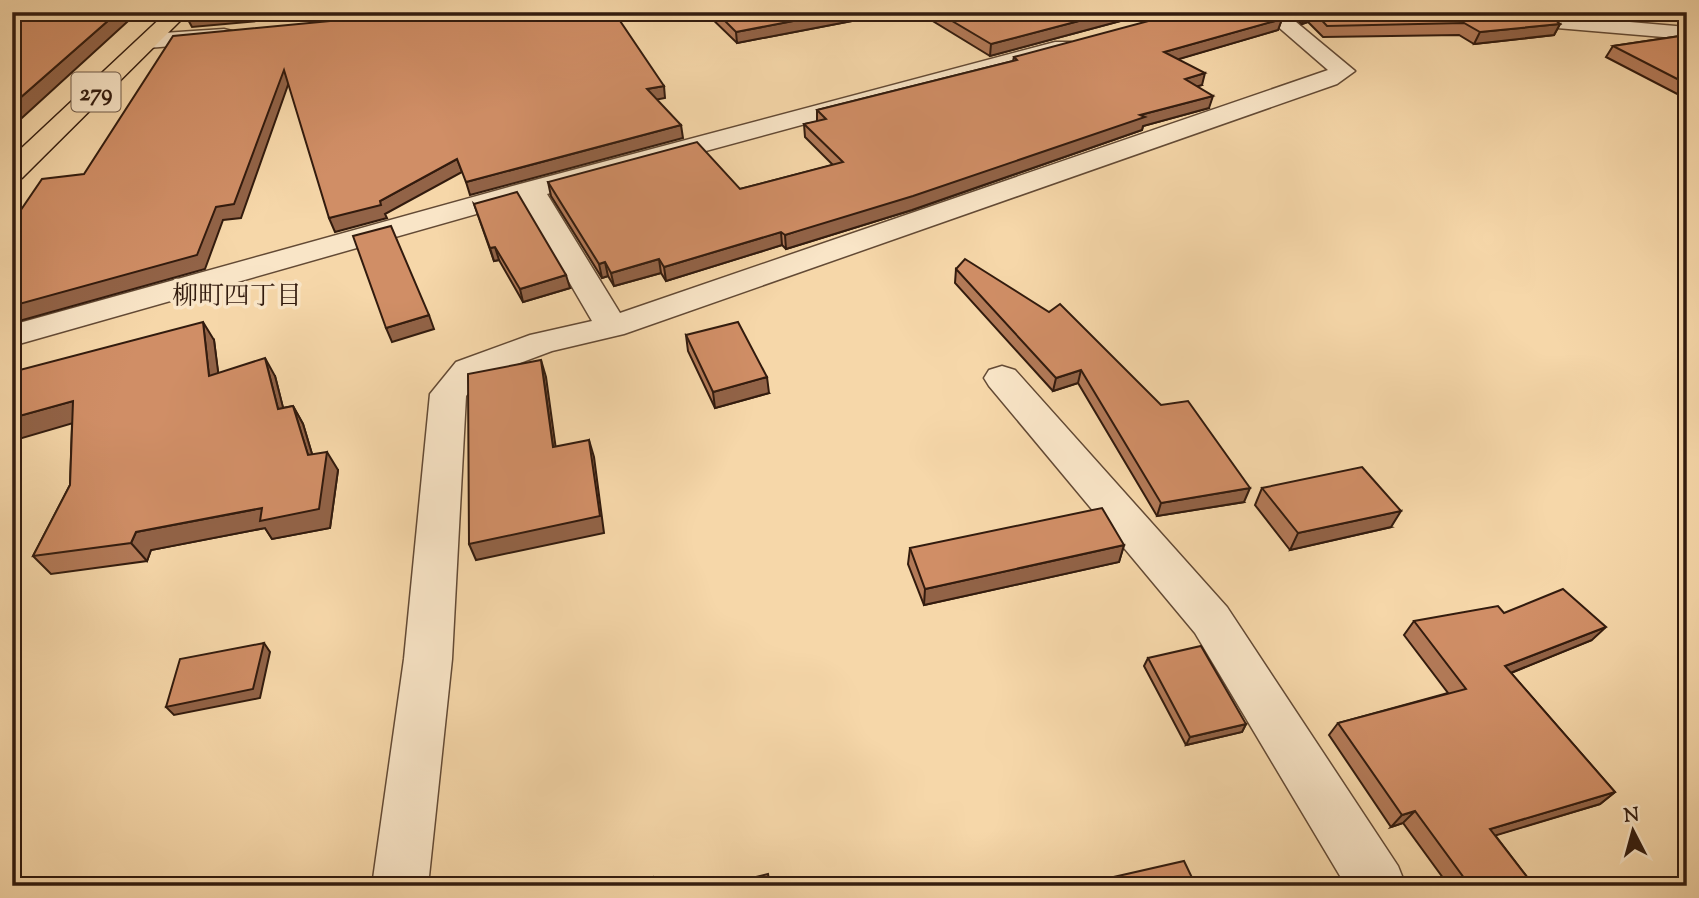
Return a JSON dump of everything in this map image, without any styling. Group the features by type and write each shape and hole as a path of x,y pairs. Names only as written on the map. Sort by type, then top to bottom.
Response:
{"highway":[{"name":"279","path":"12,172 179,12"}],"street":[{"path":"400,886 428,659 448,394 468,370 542,343 612,327 1316,84 1343,71 1271,12"},
{"path":"1437,12 1550,18 1633,29 1681,42"},
{"path":"148,41 250,33"},
{"path":"12,336 530,190 1082,41"},
{"path":"530,190 612,327"},
{"path":"1002,377 1212,620 1378,886"}],"building":[{"path":"12,12 118,12 12,105"},
{"path":"189,12 228,12 186,16"},
{"path":"425,12 614,12 664,86 647,89 681,125 466,182 457,159 380,201 381,205 329,218 284,70 234,204 216,207 197,255 12,306 12,223 42,179 84,174 173,36"},
{"path":"716,12 840,12 736,32"},
{"path":"937,12 1113,12 991,44"},
{"path":"1182,12 1274,12 1282,19 1164,52 1205,73 1185,79 1213,96 1140,115 1145,117 913,196 785,235 781,232 664,267 659,259 611,273 605,262 599,264 548,182 697,142 740,189 843,162 804,124 826,119 817,110 1017,60 1014,57"},
{"path":"1314,12 1478,12 1553,18 1560,24 1480,32 1464,23 1327,26"},
{"path":"1687,35 1687,84 1613,46"},
{"path":"517,192 566,275 520,289 495,247 490,248 474,204"},
{"path":"391,226 429,315 386,328 353,236"},
{"path":"965,259 1049,312 1060,304 1161,405 1188,401 1250,488 1161,503 1081,370 1056,378 956,269"},
{"path":"203,322 209,376 265,358 278,409 293,406 308,455 327,452 319,509 260,521 262,508 136,532 131,543 33,556 70,485 73,401 12,418 12,372"},
{"path":"738,322 767,377 713,392 686,335"},
{"path":"541,360 553,447 589,440 600,516 469,544 468,374"},
{"path":"1362,467 1401,511 1298,533 1262,488"},
{"path":"1102,508 1124,545 925,589 910,548"},
{"path":"1563,589 1606,627 1505,666 1615,792 1490,829 1534,886 1470,886 1415,811 1402,815 1338,723 1466,689 1414,621 1498,606 1504,613"},
{"path":"264,643 253,689 166,707 180,659"},
{"path":"1201,646 1246,724 1190,737 1148,658"},
{"path":"1184,861 1196,886 1074,886"},
{"path":"768,874 770,886 719,886"},
{"path":"653,877 654,886 613,886"}],"district":[{"name":"柳町四丁目","path":"237,295"}]}
